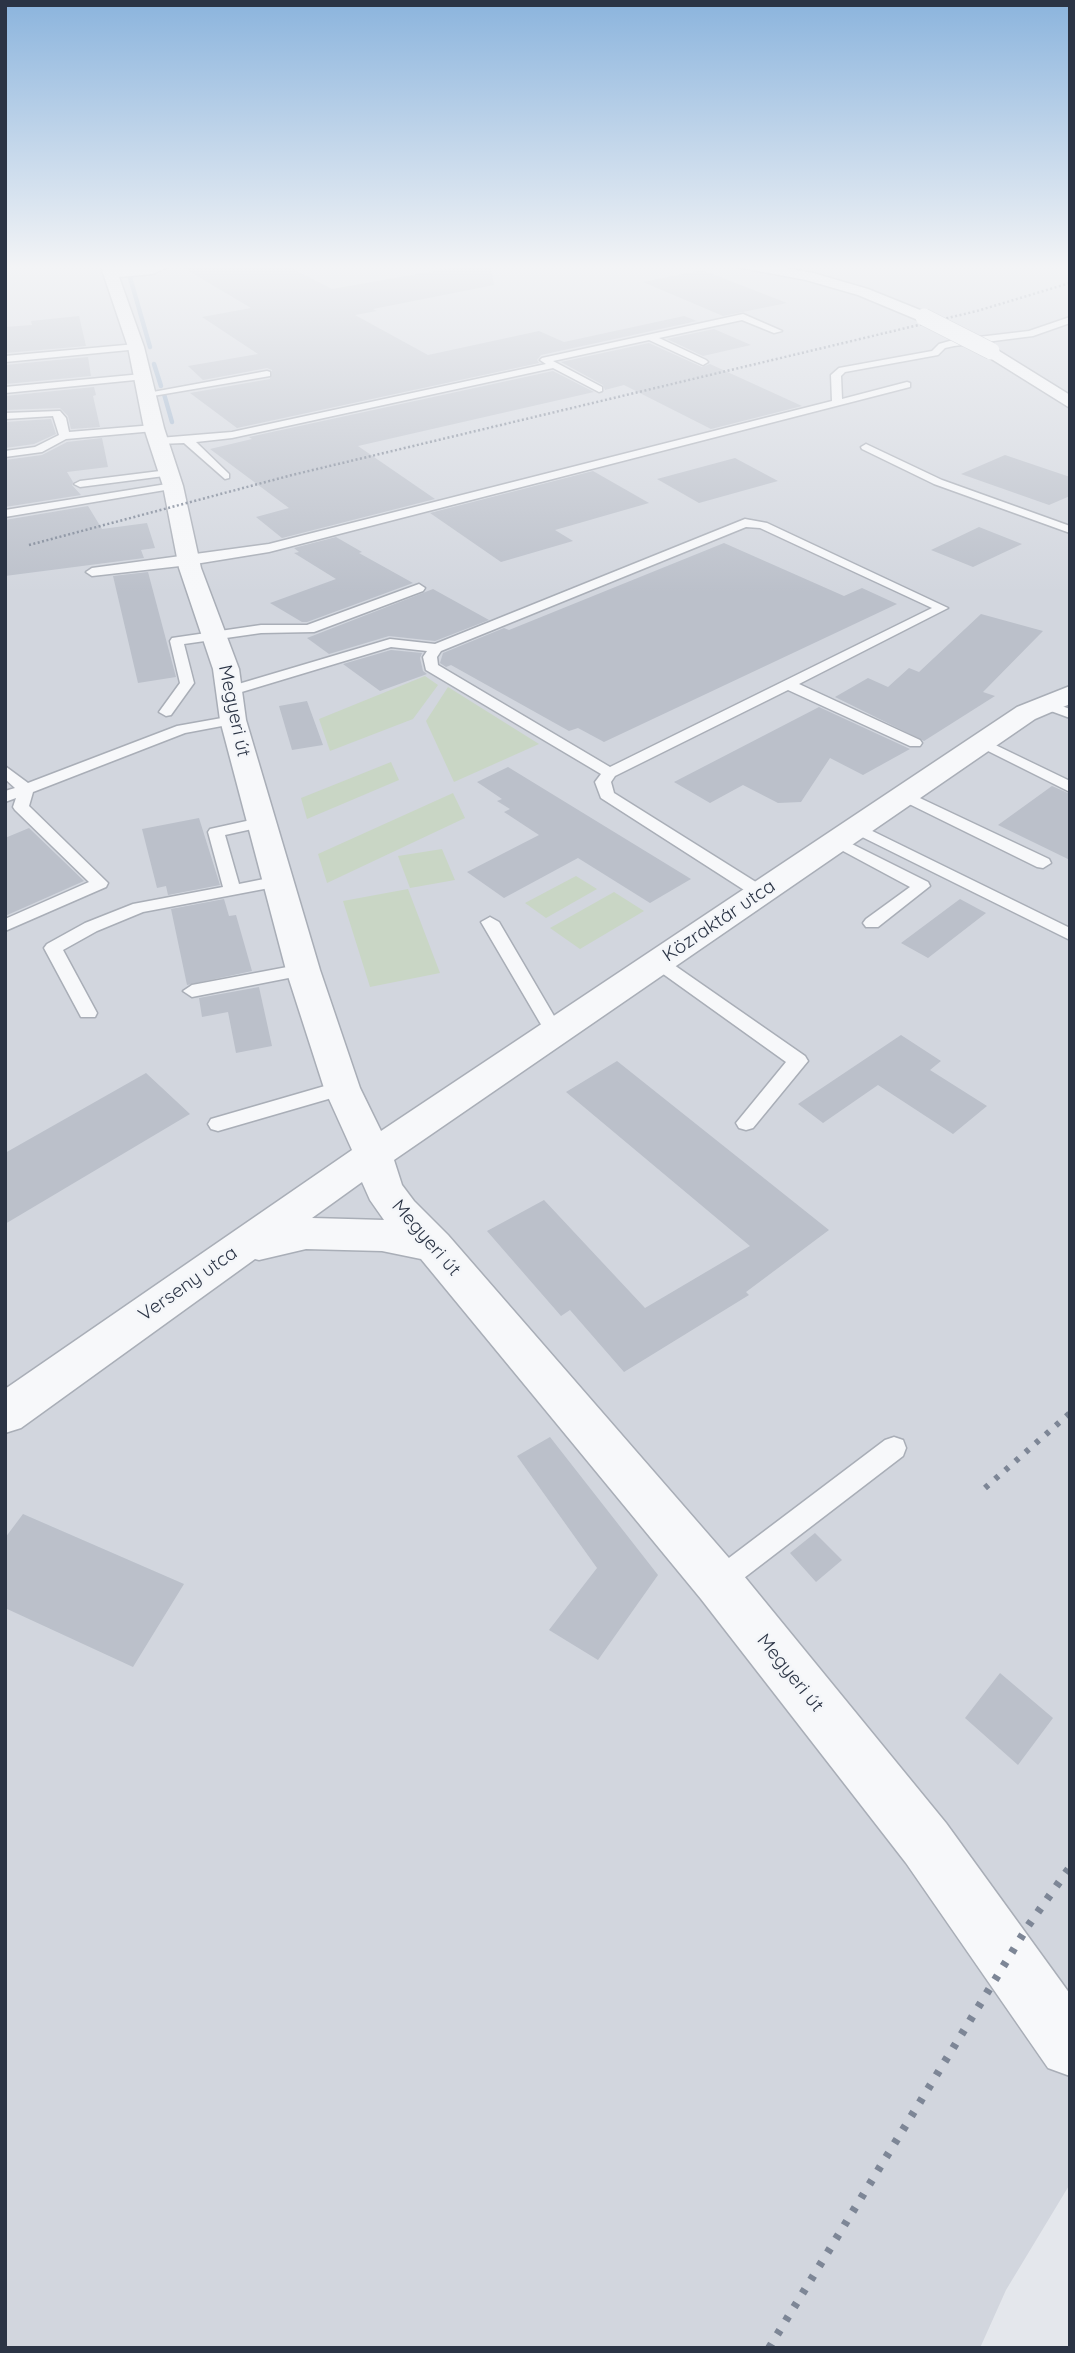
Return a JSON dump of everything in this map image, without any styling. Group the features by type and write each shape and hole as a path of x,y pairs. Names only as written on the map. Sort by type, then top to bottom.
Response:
{"street":[{"name":"Megyeri út","path":"141,374 171,480 189,563 217,637 260,823 303,970 342,1088 373,1156 384,1190 718,1583 926,1843 1070,2046"},
{"path":"1026,374 1070,403"},
{"name":"Közraktár utca","path":"373,1156 1026,713 1061,704"},
{"name":"Verseny utca","path":"5,1414 373,1156"},
{"path":"236,1250 306,1233 382,1235 434,1246"}],"lane":[{"path":"5,390 144,385 259,374"},
{"path":"5,454 38,450 64,436 157,434 187,440 232,435 513,374"},
{"path":"571,374 599,389"},
{"path":"837,374 837,403"},
{"path":"94,576 189,563 269,548 907,385"},
{"path":"5,416 56,413 61,418 64,436"},
{"path":"187,440 225,476"},
{"path":"866,447 938,482 1070,530"},
{"path":"80,484 171,480"},
{"path":"5,514 171,480"},
{"path":"5,797 182,729 231,706 390,643 436,648 745,523 763,525 942,608 610,773 603,782 607,796 735,869 761,893"},
{"path":"166,712 187,683 177,641 261,629 309,629 419,588"},
{"path":"436,648 430,657 431,667 610,773"},
{"path":"789,685 915,743"},
{"path":"983,743 1070,787"},
{"path":"5,771 26,789"},
{"path":"5,926 100,883 21,807 26,789"},
{"path":"905,796 1043,863"},
{"path":"232,889 216,832 260,823"},
{"path":"846,834 922,886 872,923"},
{"path":"846,834 1070,935"},
{"path":"88,1013 53,948 91,927 139,908 279,881"},
{"path":"490,922 555,1033"},
{"path":"658,962 798,1061 746,1123"},
{"path":"192,991 303,970"},
{"path":"218,1124 342,1088"},
{"path":"718,1583 894,1448"}],"shaded area":[{"path":"5,374 1070,374 1070,2184 1006,2290 980,2348 5,2348"}],"green space":[{"path":"425,676 438,685 413,719 330,751 319,719"},
{"path":"448,687 539,744 454,782 426,721"},
{"path":"391,762 399,780 307,819 301,798"},
{"path":"453,793 465,818 327,883 318,854"},
{"path":"442,849 455,880 410,888 398,856"},
{"path":"576,876 597,889 546,918 525,903"},
{"path":"408,889 440,973 370,987 343,901"},
{"path":"614,892 644,911 580,949 550,928"}],"building":[{"path":"5,374 91,374 91,376 5,384"},
{"path":"196,374 236,374 203,380"},
{"path":"271,374 489,374 237,428 190,393 270,379"},
{"path":"540,374 558,374 594,392 358,446 435,499 282,538 256,517 289,508 210,449 252,439 249,437"},
{"path":"583,374 731,374 802,406 711,429 624,385 605,390 603,385"},
{"path":"94,387 96,395 93,396 100,427 71,429 68,416 60,408 5,410 5,396"},
{"path":"51,419 56,434 34,444 5,448 5,422"},
{"path":"102,438 108,467 67,472 72,485 81,495 5,507 5,460 42,455 67,442"},
{"path":"1005,455 1070,477 1070,496 1049,505 961,474"},
{"path":"735,458 778,481 699,503 657,479"},
{"path":"593,471 649,503 555,530 573,541 501,562 430,513"},
{"path":"88,506 102,529 147,523 155,548 141,550 144,558 5,576 5,520"},
{"path":"979,527 1022,544 973,567 931,550"},
{"path":"336,537 413,583 307,622 302,622 270,603 336,579 294,553 299,552 294,548"},
{"path":"724,543 844,596 862,588 897,604 604,742 578,728 569,731 451,665 446,667 440,663 443,653 504,628 509,630"},
{"path":"148,572 176,677 138,683 113,576"},
{"path":"433,589 489,620 435,641 389,636 329,654 307,638"},
{"path":"981,614 1043,631 983,692 995,696 924,741 835,697 868,678 888,687 909,668 919,672"},
{"path":"391,650 422,653 420,658 423,671 427,674 380,691 343,664"},
{"path":"307,701 323,745 292,750 279,706"},
{"path":"819,707 910,749 863,775 830,758 801,802 778,803 743,785 710,803 674,782"},
{"path":"508,767 691,879 650,903 578,858 504,898 467,872 539,835 504,812 510,809 497,801 502,799 477,782"},
{"path":"1052,786 1070,794 1070,860 998,825"},
{"path":"199,818 220,885 168,895 166,886 157,888 142,829"},
{"path":"29,828 84,881 5,916 5,838"},
{"path":"224,899 229,916 236,915 252,971 187,985 171,909"},
{"path":"960,899 986,913 928,958 901,943"},
{"path":"259,987 272,1046 236,1053 228,1012 202,1017 199,998"},
{"path":"901,1035 941,1061 930,1070 987,1106 953,1134 878,1085 823,1123 798,1104"},
{"path":"617,1061 829,1230 746,1292 749,1295 624,1372 570,1310 561,1316 487,1231 544,1200 645,1308 750,1246 566,1092"},
{"path":"146,1073 190,1114 5,1224 5,1153"},
{"path":"550,1437 658,1575 598,1660 549,1630 597,1568 517,1456"},
{"path":"23,1514 184,1584 133,1667 5,1608 5,1538"},
{"path":"815,1533 842,1560 816,1582 790,1553"},
{"path":"1000,1673 1053,1718 1018,1765 965,1718"}],"waterway":[{"path":"157,374 161,386"},
{"path":"164,394 172,422"}],"railway":[{"path":"29,545 292,475 715,374"},
{"path":"985,1488 1070,1413"},
{"path":"769,2348 1028,1926 1070,1867"}]}
